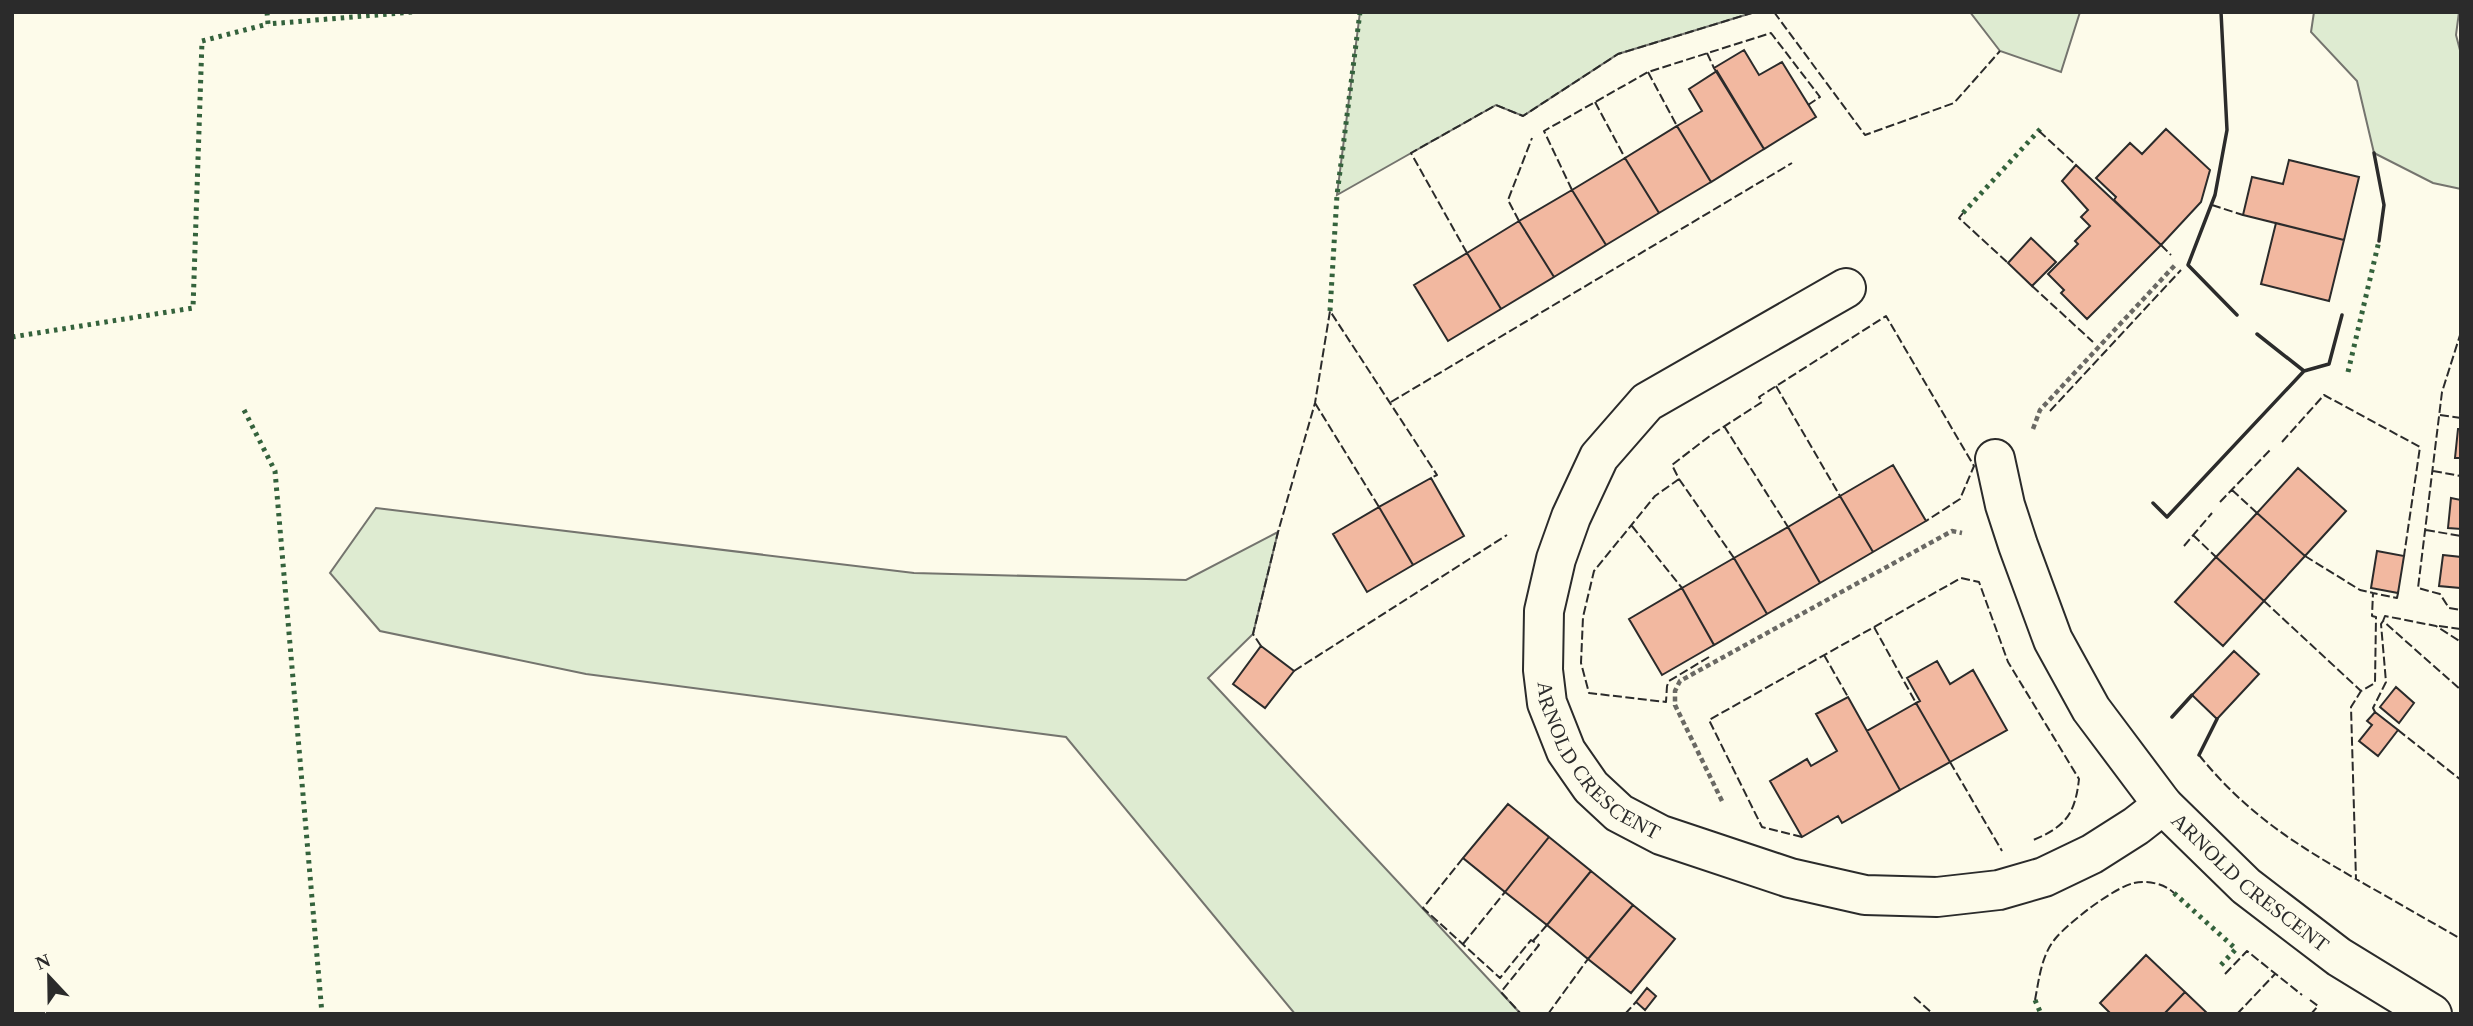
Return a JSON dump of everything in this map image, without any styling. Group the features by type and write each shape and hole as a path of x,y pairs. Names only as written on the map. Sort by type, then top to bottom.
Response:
{"street":[{"name":"ARNOLD CRESCENT","path":"1846,288 1647,402 1599,457 1571,517 1556,559 1544,611 1543,670 1547,703 1566,751 1591,787 1619,813 1661,835 1790,877 1866,895 1937,897 1999,890 2044,877 2092,854 2163,805"},
{"name":"ARNOLD CRESCENT","path":"1994,459 2018,545 2053,640 2091,709 2163,805 2246,886 2339,957 2432,1014"}],"path":[{"path":"2029,436 2040,410 2176,264"},
{"path":"1721,856 1730,816 1675,705 1675,691 1680,681 1952,531 2018,545"}],"green space":[{"path":"1360,12 1755,12 1618,54 1523,116 1496,105 1337,195"},
{"path":"1970,12 2080,12 2061,72 2000,51"},
{"path":"2314,12 2459,12 2456,35 2461,54 2461,189 2433,183 2374,153 2357,81 2311,32"},
{"path":"376,508 914,573 1186,580 1278,532 1253,634 1208,678 1521,1014 1295,1014 1066,737 586,674 380,631 330,573"}],"building":[{"path":"1744,50 1759,75 1782,62 1816,117 1764,149 1714,68"},
{"path":"1717,71 1764,149 1711,182 1677,126 1702,111 1689,89"},
{"path":"1677,126 1711,182 1659,213 1625,158"},
{"path":"2166,129 2210,170 2201,202 2161,245 2114,200 2116,197 2096,178 2130,143 2142,154"},
{"path":"1625,158 1659,213 1606,245 1572,190"},
{"path":"2289,160 2359,177 2344,240 2243,215 2252,177 2283,184"},
{"path":"2076,165 2161,245 2087,319 2061,293 2064,290 2048,274 2078,244 2075,241 2090,226 2081,217 2088,210 2062,181"},
{"path":"1572,190 1606,245 1554,277 1519,221"},
{"path":"1519,221 1554,277 1501,309 1467,253"},
{"path":"2276,223 2344,240 2329,301 2261,284"},
{"path":"2031,238 2056,262 2032,286 2008,263"},
{"path":"1467,253 1501,309 1448,341 1414,285"},
{"path":"2458,429 2461,429 2461,458 2455,458"},
{"path":"1893,465 1926,521 1873,552 1840,496"},
{"path":"2298,468 2346,511 2305,556 2257,513"},
{"path":"1431,478 1464,536 1413,565 1379,507"},
{"path":"1840,496 1873,552 1820,583 1788,527"},
{"path":"2451,498 2461,500 2461,529 2448,528"},
{"path":"1379,507 1413,565 1367,592 1333,534"},
{"path":"2257,513 2305,556 2264,601 2216,557"},
{"path":"1788,527 1820,583 1767,614 1734,558"},
{"path":"2377,551 2404,556 2398,593 2371,588"},
{"path":"2443,555 2461,557 2461,595 2460,588 2439,586"},
{"path":"2216,557 2264,601 2223,646 2175,602"},
{"path":"1734,558 1767,614 1714,645 1682,588"},
{"path":"1682,588 1714,645 1662,675 1629,619"},
{"path":"1261,646 1294,671 1265,708 1233,684"},
{"path":"2234,651 2259,674 2217,719 2192,695"},
{"path":"1937,661 1950,684 1973,670 2007,730 1950,762 1916,703 1920,701 1907,678"},
{"path":"2396,687 2414,703 2399,723 2380,707"},
{"path":"1848,697 1900,790 1842,823 1838,816 1802,837 1770,781 1807,759 1811,766 1837,751 1816,714"},
{"path":"1916,703 1950,762 1900,790 1867,731"},
{"path":"2375,712 2398,730 2378,756 2359,741 2372,725 2367,721"},
{"path":"1508,804 1549,837 1505,892 1463,858"},
{"path":"1549,837 1591,871 1547,925 1505,892"},
{"path":"1591,871 1633,905 1588,959 1547,925"},
{"path":"1633,905 1675,939 1631,993 1588,959"},
{"path":"2146,955 2185,992 2164,1014 2111,1014 2100,1003"},
{"path":"1647,988 1656,996 1645,1010 1636,1002"},
{"path":"2185,992 2208,1014 2164,1014"}],"hedge":[{"path":"267,12 268,24 413,12"},
{"path":"1330,311 1337,195 1360,12"},
{"path":"12,337 193,308 202,41 268,24"},
{"path":"1963,213 2043,126"},
{"path":"2348,372 2379,241"},
{"path":"244,410 275,471 322,1014"},
{"path":"2174,893 2236,949 2220,966"},
{"path":"2035,1000 2041,1014"}],"fence":[{"path":"1467,253 1411,153 1496,105 1523,116 1618,54 1755,12"},
{"path":"1774,12 1865,135 1954,103 2000,51"},
{"path":"1572,190 1544,131 1648,72 1771,33 1820,97 1808,105"},
{"path":"1707,53 1714,68"},
{"path":"1648,72 1677,126"},
{"path":"1595,102 1625,158"},
{"path":"2039,131 2076,165"},
{"path":"1519,221 1508,200 1532,138"},
{"path":"1391,402 1792,163"},
{"path":"2212,205 2243,215"},
{"path":"1963,213 1959,218 2008,263"},
{"path":"2161,245 2171,255"},
{"path":"2050,411 2181,270"},
{"path":"2032,286 2093,342"},
{"path":"1261,646 1253,634 1278,532 1315,403 1330,311 1437,475 1431,478"},
{"path":"1709,657 1669,681 1666,702 1589,693 1581,663 1583,617 1594,571 1655,496 1679,479 1672,465 1711,435 1762,402 1759,397 1886,316 1974,466 1960,499 1926,521"},
{"path":"2461,332 2442,392 2418,588 2440,594 2449,608 2461,610"},
{"path":"1776,386 1840,496"},
{"path":"2282,442 2324,395 2420,447 2404,556"},
{"path":"1315,403 1379,507"},
{"path":"2440,415 2461,418"},
{"path":"1724,426 1788,527"},
{"path":"2220,502 2271,449"},
{"path":"2433,471 2461,476"},
{"path":"1679,479 1734,558"},
{"path":"2232,490 2257,513"},
{"path":"2184,546 2212,513"},
{"path":"1632,526 1682,588"},
{"path":"2426,530 2461,536"},
{"path":"1294,671 1507,535"},
{"path":"2193,535 2216,557"},
{"path":"2305,556 2360,590 2373,593"},
{"path":"1802,837 1762,827 1709,720 1961,578 1979,582 2008,662 2079,779 2075,802 2066,818 2060,825 2031,841"},
{"path":"2398,593 2397,598 2373,593 2372,616 2376,617 2375,683 2361,691 2351,707 2356,879 2461,939"},
{"path":"2264,601 2361,691"},
{"path":"2383,621 2385,616 2436,626 2461,642"},
{"path":"2375,712 2373,708 2386,682 2381,624 2383,621 2461,690"},
{"path":"2439,626 2461,629"},
{"path":"1874,627 1916,703"},
{"path":"1824,655 1848,697"},
{"path":"2398,730 2461,780"},
{"path":"2199,755 2252,810 2311,852 2356,879"},
{"path":"1950,762 2002,851"},
{"path":"1463,858 1423,908 1500,978 1531,940 1539,945 1501,992 1521,1014"},
{"path":"2035,1000 2041,968 2050,946 2061,932 2080,916 2103,899 2134,883 2156,884 2174,893"},
{"path":"1463,944 1505,892"},
{"path":"1533,941 1547,925"},
{"path":"2225,974 2247,951 2302,995"},
{"path":"1548,1014 1588,959"},
{"path":"2237,1014 2275,974"},
{"path":"1914,997 1933,1014"},
{"path":"2310,1000 2318,1006 2311,1014"},
{"path":"1625,1014 1636,1002"}],"wall":[{"path":"2221,12 2227,130 2215,195 2188,265 2237,315"},
{"path":"2374,153 2384,205 2379,241"},
{"path":"2257,334 2304,371 2329,364 2342,315"},
{"path":"2153,503 2167,517 2304,371"},
{"path":"2172,717 2192,695"},
{"path":"2199,755 2217,719"}]}
